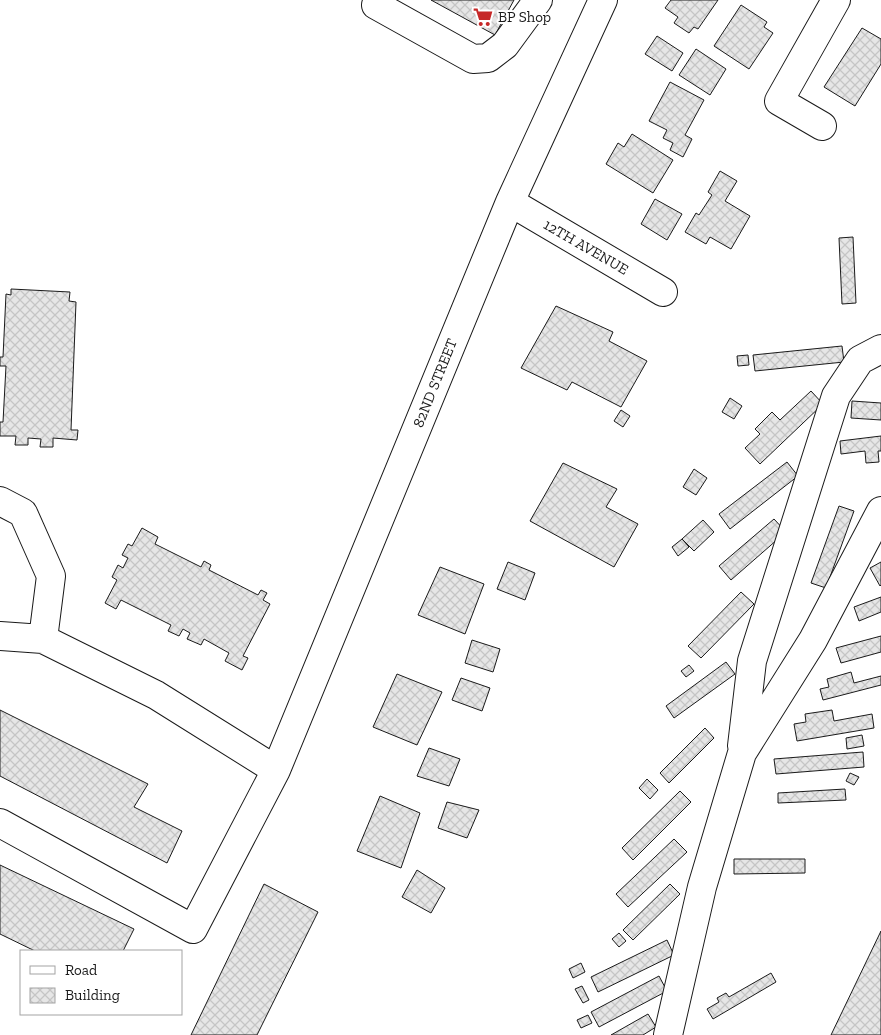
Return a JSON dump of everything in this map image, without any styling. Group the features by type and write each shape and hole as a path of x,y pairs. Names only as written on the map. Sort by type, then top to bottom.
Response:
{"street":[{"path":"379,0 376,5 473,58 488,58 505,45 538,0"},
{"path":"822,126 779,101 836,0"},
{"name":"82ND STREET","path":"0,823 193,929 276,770 510,202 595,3"},
{"name":"12TH AVENUE","path":"510,202 663,292"},
{"path":"668,1035 702,887 742,753 752,661 836,396 860,360 881,349"},
{"path":"0,501 23,513 51,576 43,639"},
{"path":"742,753 813,640 881,511"},
{"path":"0,636 43,639 156,695 276,770"}],"building":[{"name":"BP Shop","path":"431,0 514,0 495,35"},
{"path":"671,0 718,0 698,29 694,27 689,33 674,23 678,17 665,8"},
{"path":"741,5 767,22 764,27 773,33 749,69 714,46"},
{"path":"862,28 881,39 881,64 855,106 824,87"},
{"path":"657,36 683,53 672,71 645,54"},
{"path":"696,49 726,69 710,95 679,75"},
{"path":"670,82 704,100 685,135 692,139 683,157 670,150 673,143 663,138 667,130 649,121"},
{"path":"632,134 673,160 653,193 606,164 618,143 624,147"},
{"path":"720,171 737,181 725,201 750,216 731,249 710,237 706,244 685,232 696,213 699,215 712,195 708,192"},
{"path":"655,199 682,214 667,240 641,224"},
{"path":"853,237 856,303 842,304 839,238"},
{"path":"11,289 70,292 69,301 76,302 71,430 78,430 77,440 53,438 53,447 40,447 41,439 28,438 28,445 15,445 16,436 0,436 0,422 3,422 6,366 0,366 0,357 3,357 6,294 11,295"},
{"path":"556,306 613,332 609,341 647,361 621,407 572,382 567,390 521,368"},
{"path":"842,346 844,362 755,371 753,355"},
{"path":"748,355 749,365 738,366 737,356"},
{"path":"811,391 823,404 760,464 745,448 760,434 755,429 772,412 780,420"},
{"path":"730,398 742,406 734,419 722,412"},
{"path":"852,401 881,403 881,420 851,418"},
{"path":"621,410 630,416 623,427 614,421"},
{"path":"881,436 881,451 878,451 879,462 866,463 865,451 841,454 840,441"},
{"path":"787,462 798,476 730,529 719,514"},
{"path":"563,463 617,489 606,507 638,524 614,567 530,521"},
{"path":"694,469 707,478 696,495 683,487"},
{"path":"839,506 854,511 826,588 811,583"},
{"path":"774,519 786,532 731,580 719,566"},
{"path":"703,520 714,532 694,551 682,539"},
{"path":"142,528 158,537 155,544 201,567 204,561 211,565 209,570 258,595 261,590 267,593 263,600 270,604 243,656 248,658 242,670 225,661 229,653 204,639 201,645 187,639 190,633 183,629 179,636 168,631 171,625 121,600 116,609 105,603 117,580 112,577 118,565 123,568 128,558 122,555 128,544 132,546"},
{"path":"682,539 689,547 678,556 672,547"},
{"path":"508,562 535,573 525,600 497,589"},
{"path":"881,562 881,585 880,586 870,568"},
{"path":"440,567 484,584 465,634 418,615"},
{"path":"741,592 754,604 701,658 688,646"},
{"path":"881,597 881,612 859,621 854,607"},
{"path":"881,636 881,652 841,663 836,648"},
{"path":"472,640 500,649 493,672 465,663"},
{"path":"726,662 735,674 674,718 666,706"},
{"path":"689,665 694,671 686,677 681,671"},
{"path":"851,672 854,683 881,676 881,685 823,700 820,689 829,687 827,679"},
{"path":"397,674 442,692 417,745 373,727"},
{"path":"461,678 490,688 482,711 452,700"},
{"path":"0,710 148,784 134,807 182,831 167,863 0,776"},
{"path":"832,710 834,721 872,714 874,728 797,741 794,724 806,722 805,714"},
{"path":"705,728 714,738 669,783 660,773"},
{"path":"862,735 864,746 847,749 846,738"},
{"path":"429,748 460,759 449,786 417,776"},
{"path":"863,752 864,767 776,774 774,759"},
{"path":"850,773 859,777 854,785 846,781"},
{"path":"647,779 658,790 650,799 639,788"},
{"path":"845,789 846,800 778,803 778,793"},
{"path":"680,791 691,802 633,860 622,848"},
{"path":"380,796 420,813 401,868 357,851"},
{"path":"447,802 479,810 467,838 438,828"},
{"path":"674,839 687,852 628,907 616,894"},
{"path":"734,859 805,859 805,873 734,874"},
{"path":"0,865 134,929 124,950 33,950 0,934"},
{"path":"417,870 445,888 431,913 402,897"},
{"path":"264,884 318,912 257,1035 191,1035"},
{"path":"670,884 680,894 633,940 623,930"},
{"path":"881,931 881,1035 831,1035"},
{"path":"619,933 626,941 619,947 612,939"},
{"path":"667,940 674,955 598,992 591,977"},
{"path":"581,963 585,972 573,978 569,969"},
{"path":"771,973 776,982 713,1019 707,1009 719,1002 717,998 726,993 729,997"},
{"path":"659,976 667,991 599,1027 591,1012"},
{"path":"582,986 589,1000 583,1003 575,989"},
{"path":"648,1014 656,1027 643,1035 611,1035"},
{"path":"588,1015 592,1023 581,1028 577,1020"}],"place":[{"name":"BP Shop","path":"483,17"}]}
